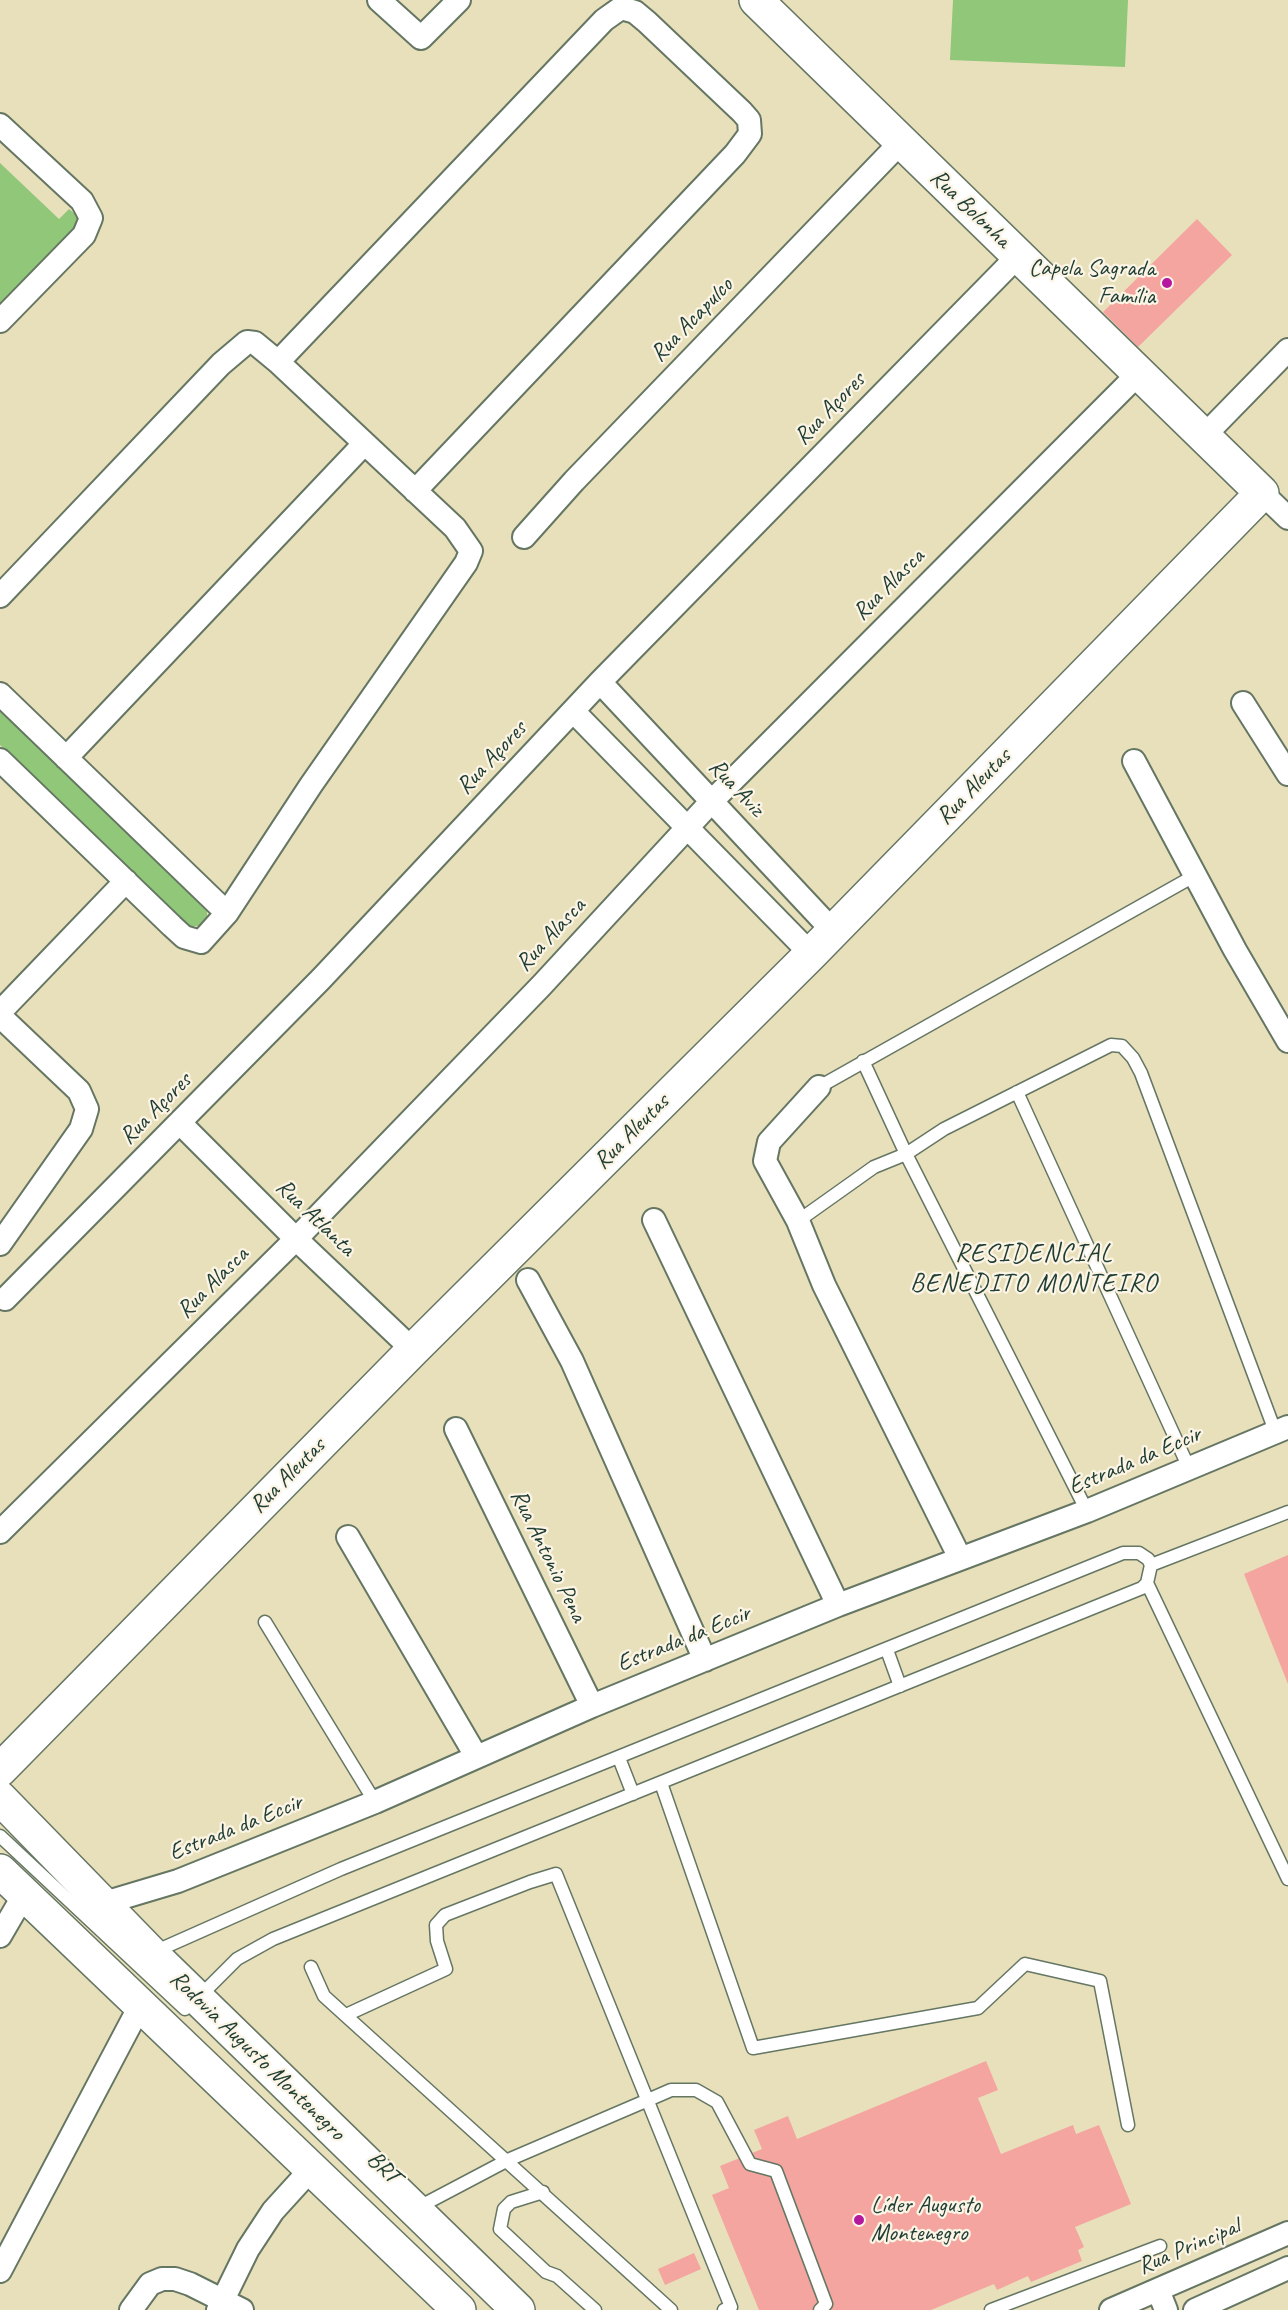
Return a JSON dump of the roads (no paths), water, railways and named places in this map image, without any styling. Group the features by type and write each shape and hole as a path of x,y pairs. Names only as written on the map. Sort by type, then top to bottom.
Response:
{"street":[{"path":"379,0 421,38 459,0"},
{"name":"Rua Bolonha","path":"756,0 1288,518"},
{"path":"278,362 604,20 621,8 635,12 648,22 742,112 749,120 750,134 719,171 415,491"},
{"path":"0,125 82,201 91,218 84,235 0,321"},
{"name":"Rua Acapulco","path":"524,537 574,481 901,142"},
{"name":"Rua Açores","path":"5,1299 321,979 600,682 1018,256"},
{"path":"0,596 241,345 255,343 455,528 469,546 470,557 311,785 227,913 201,942 192,941 172,926 0,760"},
{"path":"1204,436 1288,350"},
{"name":"Rua Alasca","path":"0,1532 296,1239 541,986 711,802 1139,373"},
{"path":"66,758 363,445"},
{"name":"Rua Aleutas","path":"0,1770 413,1350 822,942 1262,493"},
{"name":"Rua Aviz","path":"600,682 711,802 822,942"},
{"path":"0,694 227,913"},
{"path":"1243,703 1288,774"},
{"path":"573,711 687,829 822,942"},
{"path":"1134,760 1194,876 1288,1041"},
{"path":"0,1244 81,1129 87,1109 79,1091 0,1014 126,881"},
{"path":"819,1087 769,1142 765,1161 798,1221 829,1296 960,1558"},
{"name":"Rua Atlanta","path":"180,1123 296,1239 413,1350"},
{"path":"654,1220 838,1605"},
{"path":"528,1280 573,1361 705,1660"},
{"name":"Rua Antonio Pena","path":"456,1429 592,1706"},
{"name":"Estrada da Eccir","path":"100,1904 178,1881 375,1802 592,1706 838,1605 1088,1511 1282,1429"},
{"path":"348,1537 476,1756"},
{"name":"Rodovia Augusto Montenegro","path":"0,1798 100,1904 151,1953 196,2007 406,2210 518,2310"},
{"name":"Rodovia Augusto Montenegro","path":"0,1871 459,2310"},
{"path":"0,1936 25,1893"},
{"path":"0,2271 141,2004"},
{"path":"130,2310 150,2284 162,2278 190,2284 228,2307 249,2249 273,2211 313,2168"},
{"name":"Rua Principal","path":"1111,2310 1162,2300 1288,2233"},
{"path":"1195,2310 1288,2268"}],"lane":[{"path":"819,1087 1194,876"},
{"path":"798,1221 874,1167 906,1154 944,1129 1111,1045 1122,1046 1133,1058 1141,1073 1282,1429"},
{"path":"863,1061 906,1154 1088,1511"},
{"path":"1017,1092 1189,1468"},
{"path":"1151,1565 1288,1512"},
{"path":"0,1836 196,2007 237,1959 273,1939 1142,1588 1147,1583 1151,1565 1148,1559 1138,1553 1123,1553 341,1869 151,1953"},
{"path":"1147,1583 1288,1879"},
{"path":"265,1622 375,1802"},
{"path":"887,1650 900,1686"},
{"path":"619,1758 633,1794"},
{"path":"661,1783 753,2048 978,2008 1025,1964 1100,1981 1128,2125"},
{"path":"346,2015 446,1969 436,1933 436,1925 445,1915 556,1874 731,2307 724,2310"},
{"path":"311,1967 324,1996 508,2160 671,2310"},
{"path":"406,2210 508,2160 671,2090 696,2090 707,2094 717,2102 750,2164 776,2170 826,2304 820,2310"},
{"path":"543,2192 511,2202 504,2209 500,2229 546,2272 557,2276 595,2310"},
{"name":"BRT","path":"406,2210 500,2310"},
{"path":"991,2310 1160,2246"}],"place":[{"name":"Capela Sagrada Família","path":"1167,283"},
{"name":"Líder Augusto Montenegro","path":"859,2220"}],"district":[{"name":"RESIDENCIAL BENEDITO MONTEIRO","path":"1034,1269"}]}
